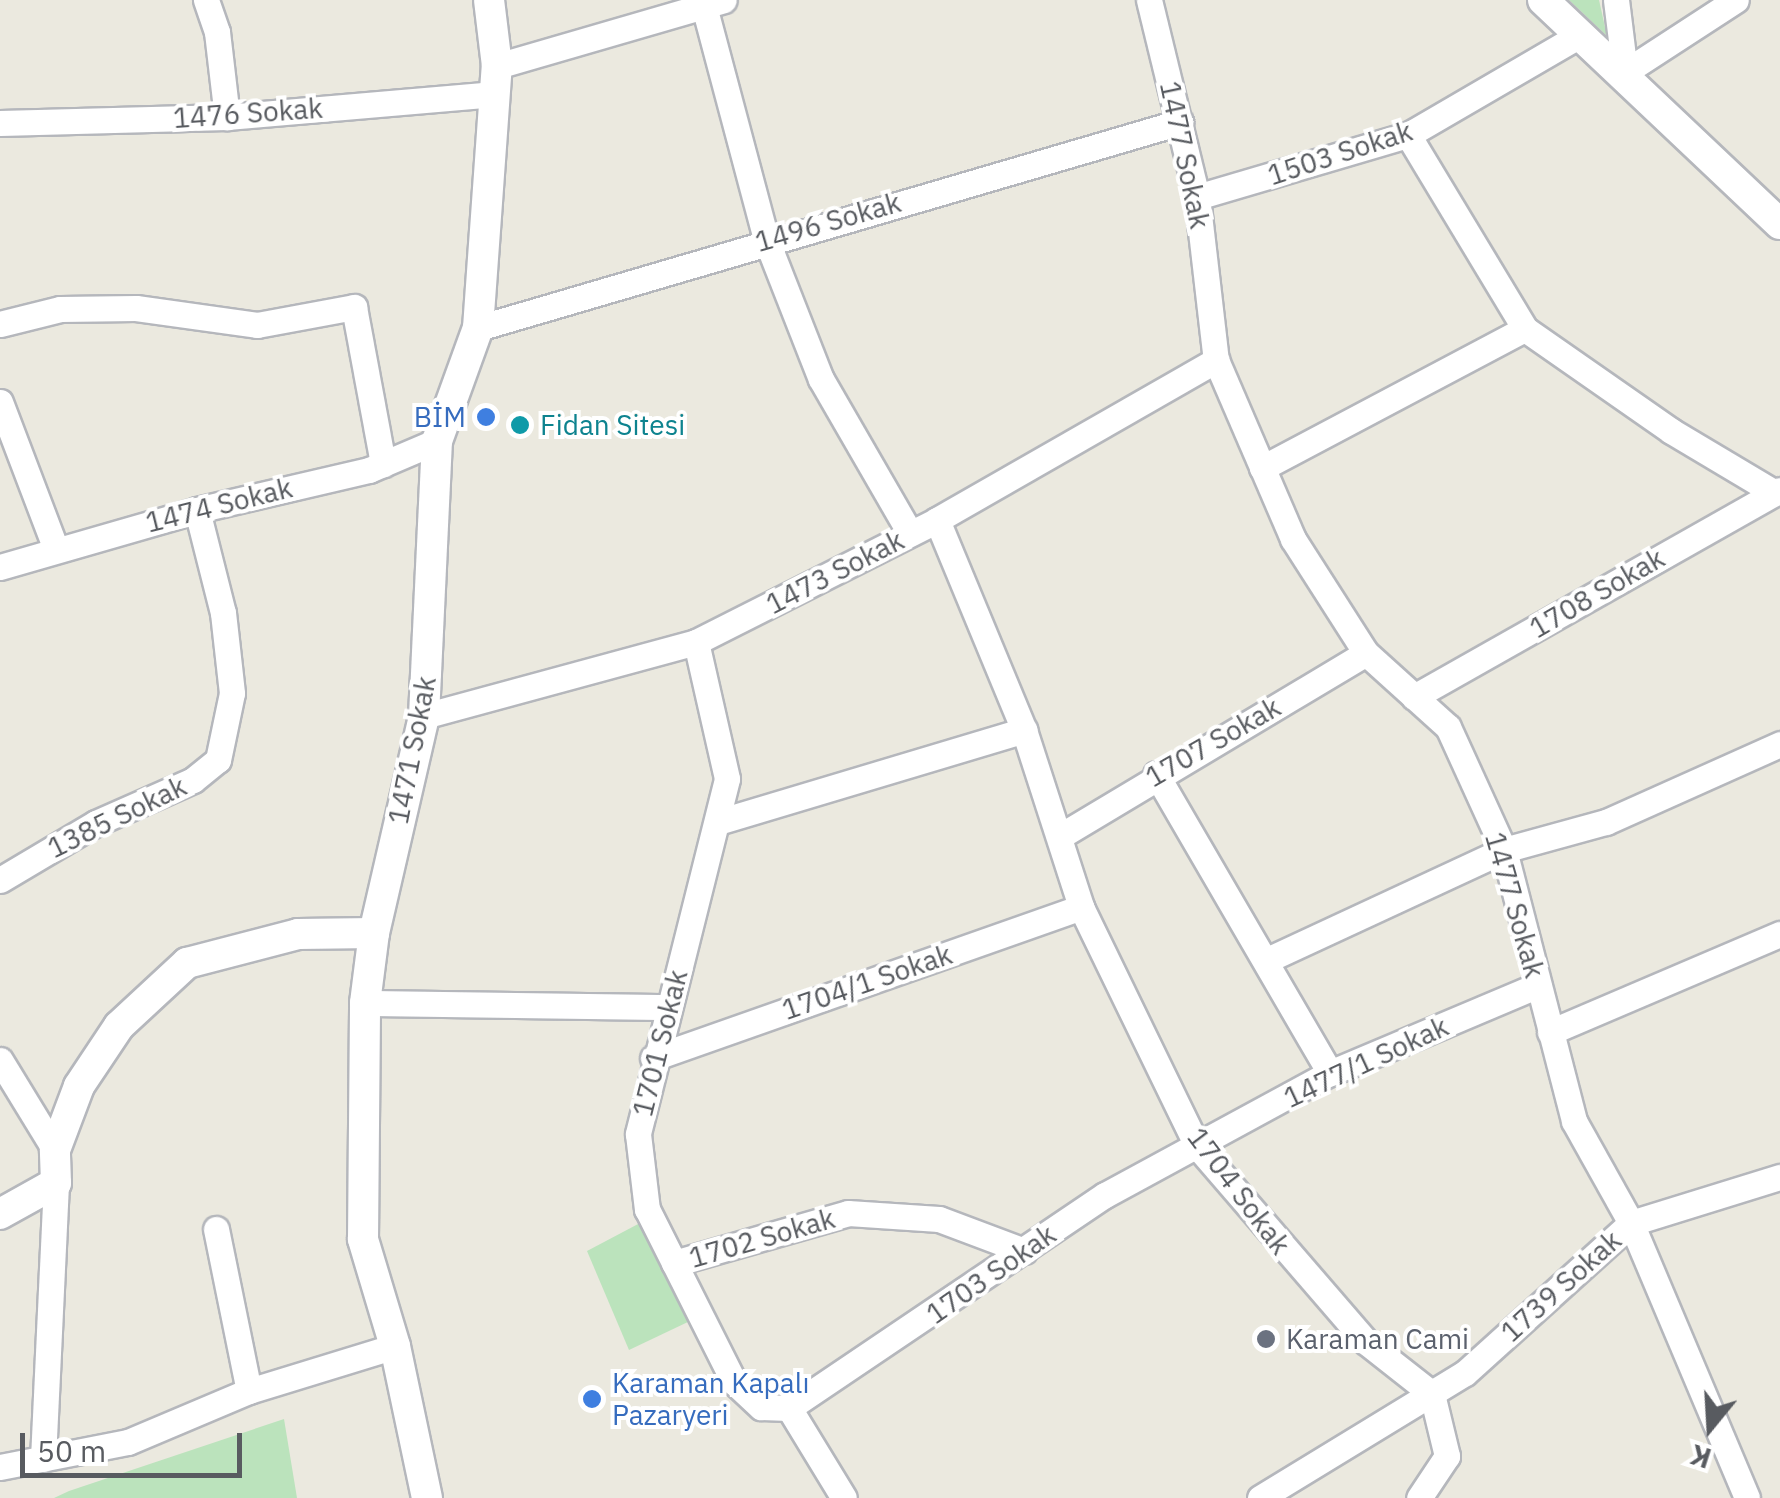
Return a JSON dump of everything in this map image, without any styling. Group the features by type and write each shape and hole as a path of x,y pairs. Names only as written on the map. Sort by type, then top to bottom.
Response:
{"street":[{"path":"206,0 217,32 227,117"},
{"name":"1471 Sokak","path":"427,1498 394,1346 363,1239 365,1003 374,932 424,716 437,440 478,328 496,80 489,0"},
{"name":"1477 Sokak","path":"1150,0 1198,196 1216,360 1292,539 1366,653 1448,727 1504,850 1574,1121 1632,1223 1746,1498"},
{"path":"1543,0 1625,72 1780,224"},
{"path":"1616,0 1625,72"},
{"path":"1625,72 1736,0"},
{"path":"714,3 766,239 821,379 910,534"},
{"name":"1476 Sokak","path":"0,123 227,117 496,80 714,3"},
{"name":"1503 Sokak","path":"1198,196 1408,135 1580,35"},
{"name":"1496 Sokak","path":"478,328 766,239 1180,122"},
{"path":"1408,135 1525,329 1671,431 1777,491"},
{"path":"0,324 60,309 136,308 257,325 354,307 382,464"},
{"path":"1262,468 1525,329"},
{"name":"1473 Sokak","path":"424,716 696,642 937,520 1216,360"},
{"path":"0,402 54,547"},
{"name":"1474 Sokak","path":"0,567 54,547 382,464 437,440"},
{"name":"1708 Sokak","path":"1414,697 1777,491"},
{"name":"1385 Sokak","path":"0,880 96,823 193,780 218,760 232,692 223,613 197,510"},
{"name":"1704 Sokak","path":"937,520 1024,730 1062,835 1081,907 1198,1146 1366,1342 1432,1394"},
{"name":"1701 Sokak","path":"696,642 727,779 652,1058 638,1134 647,1209 734,1382 761,1407 788,1408"},
{"name":"1707 Sokak","path":"1062,835 1156,774 1366,653"},
{"path":"718,822 1024,730"},
{"path":"1267,960 1504,850 1606,822 1780,744"},
{"path":"1156,774 1330,1073"},
{"name":"1704/1 Sokak","path":"652,1058 1081,907"},
{"path":"43,1458 55,1150 79,1086 120,1026 187,962 298,934 374,932"},
{"path":"1550,1032 1780,934"},
{"name":"1477/1 Sokak","path":"1198,1146 1330,1073 1538,985"},
{"path":"365,1003 666,1007"},
{"path":"0,1060 55,1150"},
{"name":"1703 Sokak","path":"788,1408 1105,1195 1198,1146"},
{"name":"1739 Sokak","path":"1260,1498 1465,1373 1632,1223 1780,1177"},
{"path":"0,1214 56,1183"},
{"name":"1702 Sokak","path":"674,1263 848,1213 939,1219 1024,1251"},
{"path":"216,1229 249,1392"},
{"path":"0,1467 128,1442 249,1392 394,1346"},
{"path":"1419,1498 1447,1456 1432,1394"},
{"path":"788,1408 844,1498"}],"green space":[{"path":"1569,0 1599,0 1607,36"},
{"path":"640,1223 690,1321 629,1350 587,1251"},
{"path":"284,1419 297,1498 54,1498 69,1491"}],"place":[{"name":"BİM","path":"486,417"},
{"name":"Fidan Sitesi","path":"520,425"},
{"name":"Karaman Cami","path":"1266,1339"},
{"name":"Karaman Kapalı Pazaryeri","path":"592,1399"}]}
